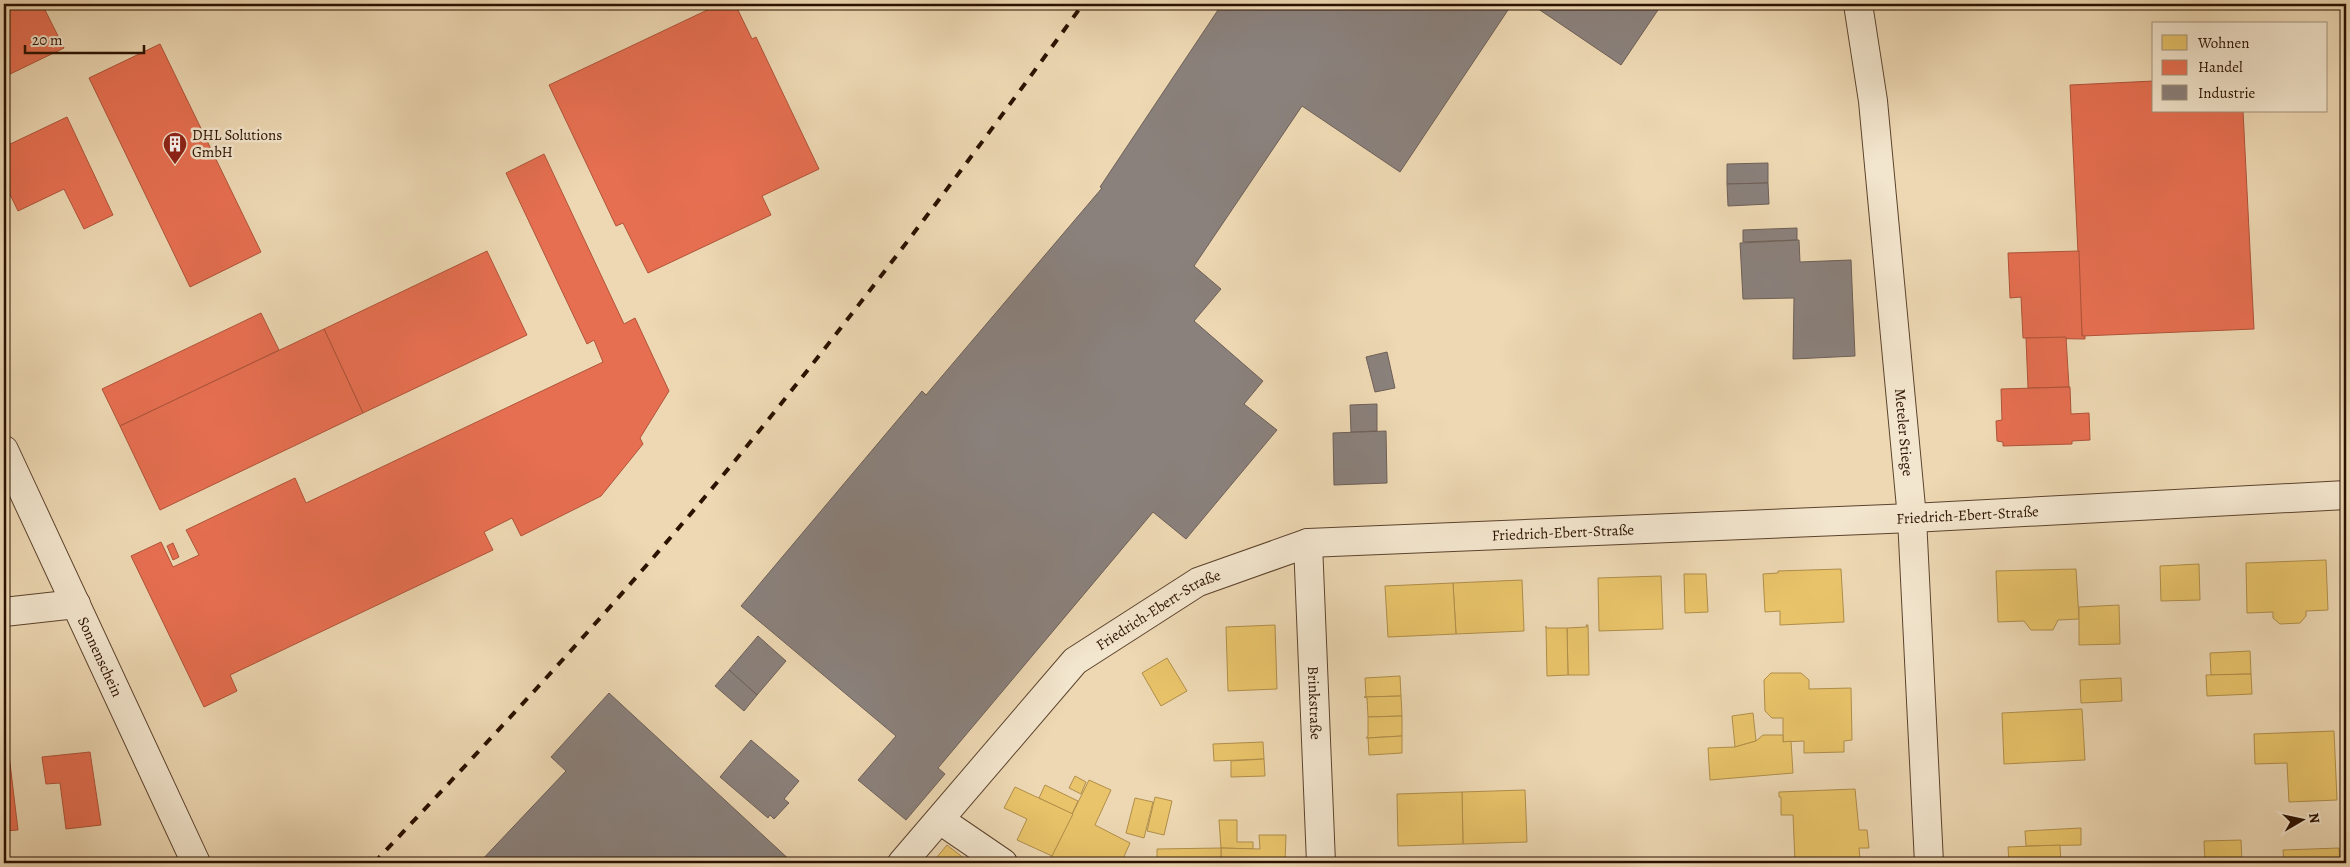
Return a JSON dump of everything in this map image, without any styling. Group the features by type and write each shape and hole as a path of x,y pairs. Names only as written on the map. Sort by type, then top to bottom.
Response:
{"street":[{"name":"Meteler Stiege","path":"1858,4 1873,101 1912,518 1929,863"},
{"name":"Sonnenschein","path":"4,450 196,863"},
{"name":"Friedrich-Ebert-Straße","path":"902,863 1075,661 1198,582 1308,543 1912,518 2346,495"},
{"name":"Brinkstraße","path":"1308,543 1321,863"},
{"path":"4,612 76,604"},
{"path":"940,820 1003,863"}],"building: Wohnen":[{"path":"2326,560 2328,610 2306,611 2306,616 2300,623 2280,624 2273,618 2273,612 2247,613 2246,563"},
{"path":"2199,564 2200,600 2161,601 2160,566"},
{"path":"1841,569 1844,622 1780,625 1780,611 1765,612 1763,574 1778,573 1778,571"},
{"path":"2076,569 2079,619 2058,620 2053,630 2031,630 2024,621 1998,622 1996,571"},
{"path":"1684,574 1706,574 1708,612 1685,613"},
{"path":"1661,576 1663,629 1599,631 1598,578"},
{"path":"1522,580 1524,631 1456,634 1453,583"},
{"path":"1453,583 1456,634 1388,637 1385,586"},
{"path":"2119,605 2120,644 2079,645 2079,607"},
{"path":"1275,625 1277,689 1228,691 1226,627"},
{"path":"1586,625 1588,625 1589,675 1568,675 1567,628 1587,627"},
{"path":"1546,628 1567,628 1568,675 1547,676"},
{"path":"2250,651 2251,674 2211,675 2210,653"},
{"path":"1167,658 1187,691 1161,706 1142,673"},
{"path":"1771,673 1801,673 1809,680 1809,689 1851,688 1852,740 1844,741 1844,752 1804,753 1804,741 1783,742 1783,718 1772,718 1765,711 1764,680"},
{"path":"2251,674 2252,694 2207,696 2206,675"},
{"path":"1400,676 1401,696 1366,697 1365,678"},
{"path":"2121,678 2122,701 2081,703 2080,680"},
{"path":"1401,696 1402,716 1368,717 1367,698 1364,697"},
{"path":"2082,709 2085,760 2004,764 2002,713"},
{"path":"1753,713 1756,741 1735,747 1732,716"},
{"path":"1402,716 1402,736 1366,738 1368,736 1368,717"},
{"path":"2334,731 2337,800 2289,802 2287,763 2255,764 2254,734"},
{"path":"1763,735 1783,735 1783,742 1791,741 1793,773 1710,780 1708,748 1735,747 1756,741"},
{"path":"1402,736 1402,753 1369,755 1368,738"},
{"path":"1263,742 1264,759 1214,761 1213,744"},
{"path":"1264,759 1265,776 1231,777 1231,761"},
{"path":"1075,776 1086,782 1081,794 1069,788"},
{"path":"1089,780 1111,790 1095,825 1130,843 1121,863 1064,863 1051,857"},
{"path":"1045,785 1078,801 1072,814 1039,798"},
{"path":"1015,787 1073,814 1052,856 1017,840 1027,819 1004,808"},
{"path":"1855,789 1859,830 1867,830 1869,848 1859,848 1860,859 1795,862 1793,815 1781,815 1781,797 1779,797 1779,792"},
{"path":"1525,790 1527,842 1463,844 1462,792"},
{"path":"1462,792 1463,844 1398,846 1397,794"},
{"path":"1155,797 1172,801 1164,835 1147,831"},
{"path":"1135,798 1153,802 1144,838 1126,833"},
{"path":"1219,820 1237,820 1237,842 1253,842 1253,849 1221,848"},
{"path":"2081,828 2081,845 2026,846 2025,831"},
{"path":"1259,835 1286,835 1285,863 1221,863 1221,848 1260,849"},
{"path":"2241,840 2242,863 2205,862 2204,841"},
{"path":"947,845 970,863 932,863"},
{"path":"2060,845 2061,863 2009,863 2008,847"},
{"path":"1221,848 1221,863 1157,863 1157,849"},
{"path":"2339,848 2340,863 2284,863 2283,850"}],"building: Handel":[{"path":"4,4 42,4 64,48 4,77"},
{"path":"720,4 735,4 752,39 756,37 819,169 762,196 771,215 648,273 623,223 616,226 549,85"},
{"name":"DHL Solutions GmbH","path":"160,44 261,252 190,287 89,78"},
{"path":"2152,81 2152,112 2243,112 2254,329 2082,336 2070,85"},
{"path":"67,117 113,215 84,229 64,189 18,211 4,182 4,147"},
{"path":"544,154 624,324 635,318 669,391 640,438 643,444 601,496 521,536 512,518 484,532 493,550 230,675 237,691 204,707 131,556 161,542 173,567 199,555 186,530 295,478 306,503 603,362 594,340 587,344 506,173"},
{"path":"487,251 527,335 363,413 324,329"},
{"path":"2079,251 2082,336 2085,336 2085,339 2023,338 2021,297 2010,298 2008,253"},
{"path":"261,313 279,350 120,426 102,389"},
{"path":"324,329 363,413 160,510 120,426"},
{"path":"2066,337 2069,387 2028,388 2026,338"},
{"path":"2070,387 2071,414 2089,413 2090,440 2072,441 2072,444 2003,446 2003,442 1997,441 1996,421 2002,420 2001,389"},
{"path":"173,543 179,557 173,560 167,546"},
{"path":"90,752 101,825 66,829 60,783 46,784 42,757"},
{"path":"4,755 9,755 18,830 4,831"}],"building: Industrie":[{"path":"1222,4 1512,4 1400,172 1302,106 1194,266 1221,289 1194,321 1263,381 1244,404 1277,430 1186,539 1153,512 938,768 945,774 906,820 858,780 896,736 741,606 922,391 926,395 1102,188 1100,187"},
{"path":"1531,4 1662,4 1621,65"},
{"path":"1768,163 1768,183 1727,184 1727,164"},
{"path":"1768,183 1769,204 1728,206 1727,184"},
{"path":"1797,228 1797,240 1743,242 1743,230"},
{"path":"1799,240 1800,262 1851,260 1855,356 1793,359 1794,298 1743,299 1740,243"},
{"path":"1387,352 1395,388 1375,392 1366,357"},
{"path":"1377,404 1377,431 1351,432 1350,405"},
{"path":"1386,431 1387,483 1334,485 1333,433"},
{"path":"758,636 786,661 757,695 729,670"},
{"path":"729,670 757,695 744,711 715,686"},
{"path":"609,693 793,863 479,863 566,771 551,757"},
{"path":"751,740 799,781 784,799 789,803 774,819 770,815 768,818 720,777"}],"railway":[{"path":"374,863 566,656 706,496 794,388 878,279 1083,4"}],"place":[{"name":"DHL Solutions GmbH","path":"175,165"}]}
